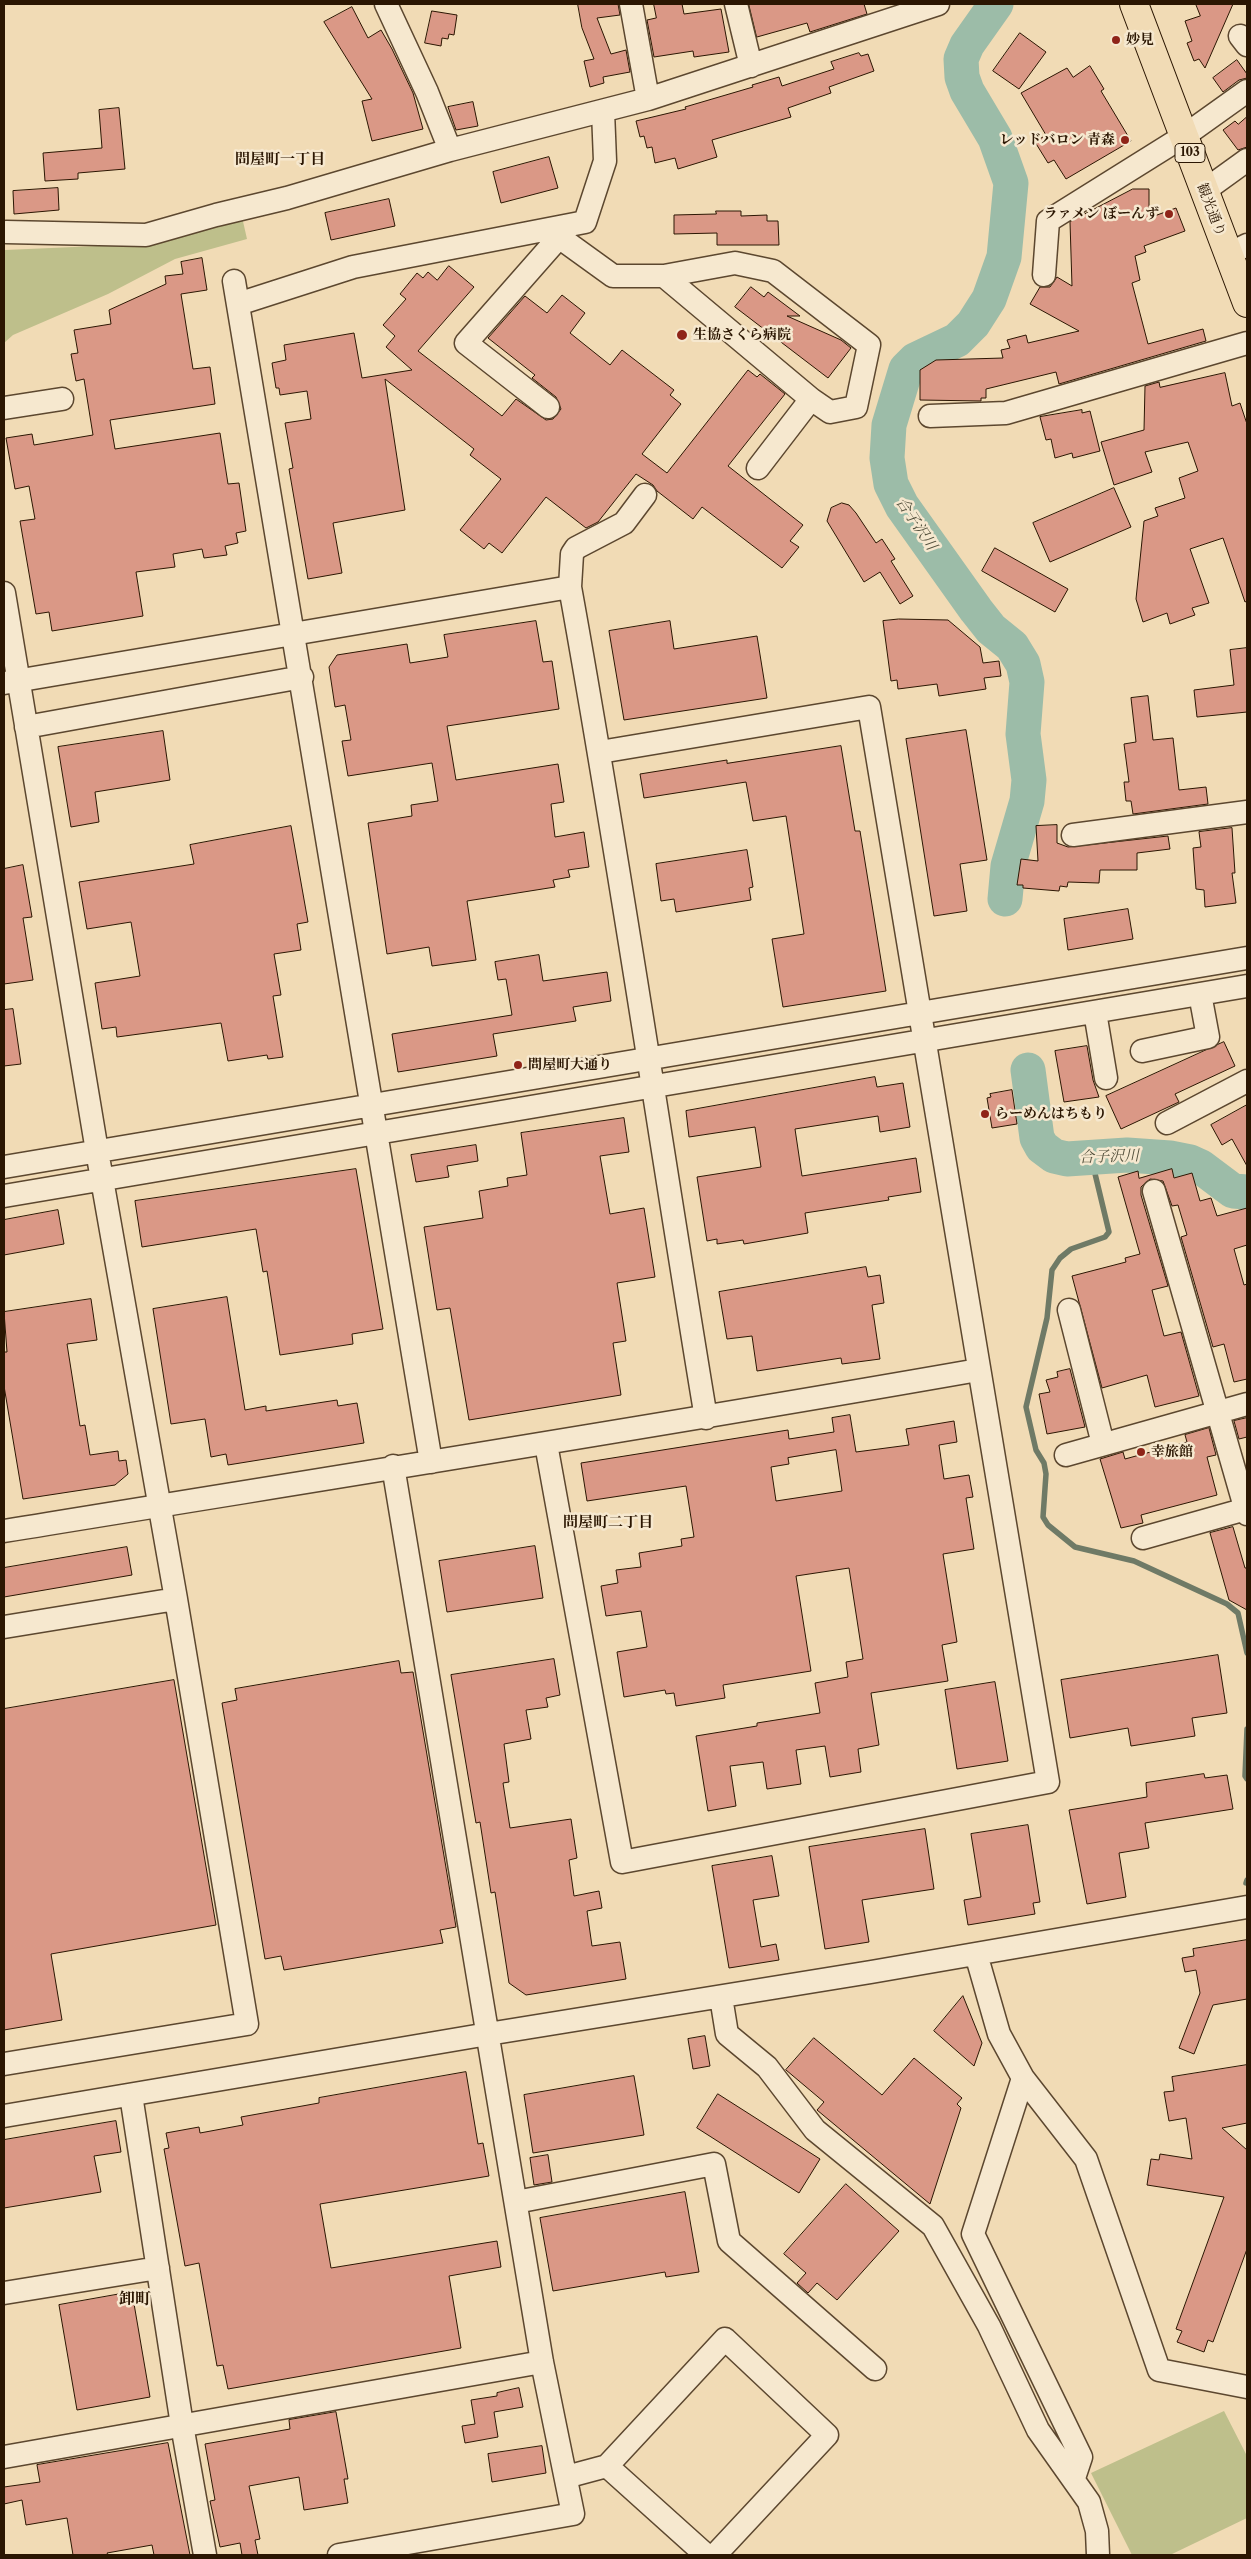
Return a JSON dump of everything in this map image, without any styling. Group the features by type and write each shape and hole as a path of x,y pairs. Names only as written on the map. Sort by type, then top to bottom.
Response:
{"highway":[{"name":"観光通り","path":"1134,4 1204,192 1238,250 1247,303"}],"street":[{"path":"386,4 427,92 450,150"},
{"path":"632,4 648,100"},
{"path":"736,4 752,66"},
{"path":"6,232 146,235 216,214 287,198 450,150 648,100 938,4"},
{"path":"1044,275 1048,221 1184,136 1247,91"},
{"path":"238,304 353,267 564,231 585,222 605,161 603,111"},
{"path":"1204,192 1247,160"},
{"path":"564,231 613,276 664,276 736,263 773,271 869,344 856,407 830,412 811,400 664,276"},
{"path":"548,407 466,344 564,231"},
{"path":"234,281 295,634 431,1462"},
{"path":"930,416 1006,413 1247,343"},
{"path":"4,408 62,399"},
{"path":"758,468 811,400"},
{"path":"645,495 624,524 576,548 572,554 570,587 600,752 647,1059 706,1418"},
{"path":"11,682 570,587"},
{"path":"4,593 11,682 26,727 97,1152 161,1505 247,2024 4,2064"},
{"path":"26,727 302,677"},
{"path":"546,1444 622,1862 1048,1782 869,707 600,752"},
{"path":"1073,835 1247,812"},
{"path":"4,1167 1247,958"},
{"path":"4,1196 1247,986"},
{"path":"1142,1051 1208,1037 1200,994"},
{"path":"1095,1012 1106,1078"},
{"path":"1167,1123 1247,1081"},
{"path":"1143,1538 1247,1512 1154,1190"},
{"path":"1069,1310 1103,1444"},
{"path":"4,1531 393,1466 431,1462 706,1418 978,1370"},
{"path":"1066,1455 1247,1404"},
{"path":"339,2555 573,2514 542,2362 393,1466"},
{"path":"4,1628 176,1598"},
{"path":"4,2116 488,2034 721,1997 1247,1907"},
{"path":"976,1954 998,2034 1023,2078 1086,2159 1159,2370 1247,2387"},
{"path":"721,1997 727,2034 768,2067 815,2130 933,2226 989,2326 1038,2430 1074,2478 1089,2502 1097,2531 1098,2555"},
{"path":"1023,2078 973,2234 1082,2457 1074,2478"},
{"path":"131,2095 182,2425 206,2555"},
{"path":"516,2202 714,2164 729,2241 875,2368"},
{"path":"4,2293 158,2268"},
{"path":"566,2477 607,2466 725,2340 827,2434 715,2555"},
{"path":"4,2457 542,2362"},
{"path":"607,2466 706,2555"}],"green space":[{"path":"242,217 247,239 175,259 108,294 13,335 4,343 4,245 5,250 143,244"},
{"path":"1224,2411 1247,2456 1247,2518 1170,2555 1132,2555 1091,2473"}],"building":[{"path":"578,4 618,4 620,15 597,18 611,54 626,50 630,72 603,77 604,83 590,87 584,61 594,59 582,28"},
{"path":"654,4 682,4 684,14 721,9 729,52 694,57 693,51 654,57 647,20 656,18"},
{"path":"749,4 864,4 867,14 810,32 807,23 757,37"},
{"path":"1196,4 1233,4 1205,68 1199,59 1194,61 1187,43 1192,41 1185,21 1200,16"},
{"path":"352,7 368,38 381,30 413,93 423,129 372,141 362,101 372,99 324,22"},
{"path":"432,11 457,15 454,35 449,34 448,39 442,38 441,46 425,43"},
{"path":"1020,33 1046,52 1019,89 993,71"},
{"path":"859,53 861,56 868,54 874,71 829,87 831,93 788,108 791,117 712,140 717,157 678,169 675,158 655,163 652,147 647,148 644,136 640,137 636,121 686,109 685,107 753,87 752,85 779,77 782,86 834,69 831,62"},
{"path":"1237,60 1247,74 1247,78 1239,80 1223,92 1213,78"},
{"path":"1090,66 1104,89 1101,91 1131,141 1066,179 1054,160 1048,163 1035,142 1046,135 1021,93 1067,68 1073,77"},
{"path":"473,102 478,126 456,130 448,107"},
{"path":"119,108 125,169 78,173 78,179 45,181 43,153 102,148 99,110"},
{"path":"1247,117 1247,147 1238,150 1223,130 1235,121 1238,124"},
{"path":"549,157 558,188 501,203 493,172"},
{"path":"58,188 59,210 14,214 13,191"},
{"path":"1133,189 1149,189 1149,218 1176,208 1185,231 1144,246 1146,252 1135,256 1140,280 1132,283 1148,344 1203,329 1206,341 1059,384 1056,372 986,389 986,398 981,398 981,401 920,400 920,370 936,360 1003,358 1001,350 1010,348 1007,340 1026,335 1028,343 1079,331 1030,304 1040,287 1050,287 1057,277 1072,286 1070,222"},
{"path":"389,199 395,226 331,240 325,213"},
{"path":"716,211 741,211 741,216 767,215 767,221 778,221 779,245 717,245 717,233 674,234 674,215 716,214"},
{"path":"202,258 207,290 181,294 193,369 210,367 215,404 110,420 115,449 220,433 228,484 239,483 246,531 236,533 238,543 225,546 227,555 204,558 202,549 173,554 175,567 136,572 143,616 52,631 49,612 36,614 20,521 35,519 29,486 15,489 6,438 32,434 34,445 93,435 84,379 76,381 71,354 78,353 74,330 111,324 109,310 166,284 165,276 183,274 181,262"},
{"path":"449,266 474,287 418,351 502,416 516,399 546,420 553,419 561,409 556,397 532,378 535,375 488,338 525,296 547,313 562,295 585,313 570,333 610,365 622,350 674,390 670,395 681,404 642,454 667,473 748,370 757,377 760,374 785,394 728,466 803,525 790,541 799,547 782,568 702,507 693,519 657,491 653,485 636,474 598,522 586,528 546,497 502,553 489,543 484,549 460,530 501,479 470,455 474,449 385,379 405,510 333,523 342,573 308,579 289,469 293,468 285,423 311,419 307,391 280,395 279,388 276,388 272,363 286,360 284,345 354,333 362,378 412,370 386,347 395,336 383,325 406,299 400,294 417,273 423,278 428,272 437,280"},
{"path":"751,287 764,297 768,292 800,316 787,316 841,340 851,348 828,378 735,307"},
{"path":"1225,373 1232,406 1240,403 1247,424 1247,601 1245,602 1223,538 1190,549 1209,603 1192,608 1195,615 1170,624 1167,613 1143,622 1136,599 1144,521 1158,516 1155,508 1185,498 1179,478 1198,471 1188,442 1145,452 1152,472 1114,485 1101,442 1144,430 1145,386 1159,382 1160,387"},
{"path":"1082,410 1082,413 1090,411 1100,451 1073,458 1072,453 1055,458 1051,439 1046,440 1040,417"},
{"path":"1114,488 1131,527 1050,562 1033,523"},
{"path":"842,503 849,505 856,513 876,543 882,539 895,559 891,561 913,596 900,604 880,572 864,582 827,521 831,508"},
{"path":"995,548 1068,589 1055,612 982,571"},
{"path":"899,619 948,620 980,647 983,663 999,661 1001,676 984,678 986,689 939,696 937,684 898,689 897,680 891,681 883,621"},
{"path":"536,621 543,662 552,661 559,709 447,726 456,780 558,764 564,802 551,804 555,837 584,832 589,867 568,870 570,877 553,880 555,887 467,901 476,960 432,966 429,947 387,954 368,823 412,816 411,805 438,801 432,763 348,776 342,741 351,740 345,705 335,707 329,667 337,655 407,644 410,663 448,657 444,635"},
{"path":"670,621 674,649 757,636 767,698 624,720 609,631"},
{"path":"1247,648 1247,712 1197,717 1194,690 1234,685 1230,650"},
{"path":"1148,696 1153,740 1173,738 1179,790 1206,787 1208,804 1133,814 1131,801 1126,801 1124,782 1129,782 1124,744 1136,742 1131,698"},
{"path":"966,730 987,860 960,864 967,911 934,916 906,739"},
{"path":"163,731 170,780 95,792 99,822 71,827 58,747"},
{"path":"841,746 855,831 860,831 886,991 783,1007 772,939 804,934 786,816 753,821 746,782 644,798 640,774 727,760 727,763"},
{"path":"1057,825 1057,843 1068,847 1168,836 1170,849 1137,853 1137,870 1100,870 1099,883 1068,882 1067,887 1060,886 1059,891 1023,888 1023,885 1017,885 1021,859 1038,861 1036,826"},
{"path":"291,826 308,922 297,924 301,950 274,954 281,995 273,996 283,1057 268,1059 267,1055 228,1061 221,1023 117,1037 116,1027 102,1029 95,983 140,976 131,922 87,929 79,882 194,864 190,845"},
{"path":"1232,828 1235,873 1232,873 1236,903 1205,907 1204,890 1196,889 1193,848 1201,847 1199,832"},
{"path":"747,850 753,887 749,888 751,900 676,912 674,899 661,901 656,864"},
{"path":"23,865 32,917 23,918 33,980 4,984 4,869"},
{"path":"1128,909 1133,939 1068,950 1064,919"},
{"path":"539,955 543,981 607,972 611,1001 573,1007 576,1021 493,1034 497,1056 398,1072 392,1034 512,1015 506,979 498,980 495,962"},
{"path":"13,1009 21,1064 4,1066 4,1010"},
{"path":"1224,1042 1235,1066 1175,1094 1179,1102 1121,1129 1106,1096"},
{"path":"1087,1046 1093,1080 1099,1097 1064,1102 1055,1051"},
{"path":"875,1077 877,1087 903,1083 910,1127 880,1132 878,1116 795,1129 802,1176 916,1158 921,1192 888,1197 889,1200 805,1213 808,1233 744,1244 743,1240 717,1244 717,1239 707,1241 697,1177 761,1167 755,1127 689,1137 686,1111"},
{"path":"1012,1090 1017,1124 992,1128 987,1098 991,1097 990,1094"},
{"path":"1247,1105 1247,1166 1232,1139 1222,1145 1211,1125"},
{"path":"624,1118 629,1152 600,1156 610,1214 644,1208 655,1277 617,1283 626,1341 613,1343 621,1395 469,1420 450,1308 437,1310 424,1227 483,1218 479,1191 508,1186 507,1178 527,1175 521,1133"},
{"path":"476,1145 478,1161 447,1166 449,1177 416,1182 411,1155"},
{"path":"356,1169 383,1329 352,1334 353,1344 280,1355 267,1271 263,1272 256,1229 142,1247 135,1201"},
{"path":"1172,1169 1174,1178 1192,1173 1200,1201 1211,1198 1217,1216 1247,1208 1247,1245 1234,1249 1244,1285 1247,1284 1247,1379 1234,1382 1224,1344 1213,1347 1181,1237 1187,1235 1178,1205 1172,1206 1163,1181 1150,1179 1141,1187 1141,1195 1168,1286 1152,1290 1164,1336 1181,1332 1199,1396 1155,1407 1147,1375 1102,1388 1072,1276 1126,1262 1125,1258 1140,1254 1118,1177 1138,1171 1139,1178"},
{"path":"58,1210 64,1244 4,1255 4,1220"},
{"path":"866,1267 868,1277 880,1275 884,1303 872,1305 880,1359 842,1364 841,1358 757,1371 752,1336 727,1339 719,1292"},
{"path":"227,1297 245,1410 266,1406 266,1411 337,1400 338,1406 357,1403 364,1443 228,1465 226,1454 211,1457 205,1419 171,1424 153,1309"},
{"path":"91,1299 97,1340 67,1344 80,1426 85,1425 90,1455 118,1451 119,1461 126,1460 128,1474 115,1485 23,1499 4,1386 4,1352 7,1352 4,1312"},
{"path":"1070,1369 1085,1427 1047,1434 1039,1394 1050,1392 1046,1380 1058,1377 1057,1372"},
{"path":"850,1415 856,1452 909,1445 906,1429 954,1421 957,1442 939,1445 944,1479 969,1475 973,1497 966,1498 974,1549 943,1554 957,1642 942,1645 948,1681 871,1693 879,1745 858,1749 861,1772 830,1777 825,1746 796,1750 801,1784 767,1789 763,1762 730,1766 736,1806 708,1811 696,1736 757,1726 757,1723 820,1713 815,1683 848,1677 846,1662 863,1659 849,1568 796,1576 811,1671 723,1685 725,1698 676,1706 674,1693 666,1694 665,1690 624,1697 617,1652 647,1647 641,1611 606,1616 601,1586 618,1583 616,1570 641,1567 639,1553 682,1546 681,1539 694,1537 686,1486 587,1501 581,1463 788,1430 789,1439 834,1432 832,1418","holes":["836,1450 842,1491 776,1501 771,1467 789,1464 788,1458"]},
{"path":"1247,1418 1247,1437 1239,1439 1234,1421"},
{"path":"1209,1428 1216,1455 1207,1457 1217,1495 1141,1515 1143,1523 1121,1528 1100,1459 1123,1452 1125,1459 1187,1442 1185,1435"},
{"path":"1233,1527 1245,1568 1247,1568 1247,1610 1229,1600 1210,1533"},
{"path":"535,1546 543,1598 447,1612 439,1561"},
{"path":"127,1547 132,1575 4,1597 4,1568"},
{"path":"1218,1655 1227,1713 1192,1718 1195,1736 1131,1746 1128,1728 1070,1738 1061,1680"},
{"path":"554,1659 560,1695 546,1698 548,1707 526,1710 531,1739 504,1744 509,1782 503,1783 510,1828 571,1819 577,1858 569,1860 574,1896 599,1891 602,1908 587,1911 592,1946 620,1942 626,1979 526,1995 509,1983 495,1892 491,1893 480,1822 476,1823 451,1675"},
{"path":"399,1661 401,1673 413,1672 456,1927 440,1930 443,1943 284,1970 281,1956 265,1959 222,1703 237,1700 235,1689"},
{"path":"174,1680 216,1925 51,1954 62,2020 4,2030 4,1709"},
{"path":"995,1682 1008,1761 957,1769 945,1690"},
{"path":"1204,1774 1205,1778 1227,1775 1233,1809 1145,1823 1149,1848 1119,1853 1126,1897 1087,1904 1069,1810 1147,1797 1146,1783"},
{"path":"1028,1825 1040,1902 1033,1903 1035,1914 968,1925 964,1900 981,1897 971,1834"},
{"path":"925,1829 934,1889 862,1900 869,1942 825,1949 809,1847"},
{"path":"772,1856 779,1896 753,1900 761,1947 776,1944 779,1960 729,1968 712,1866"},
{"path":"1247,1940 1247,1999 1213,2005 1194,2054 1179,2048 1200,1993 1196,1970 1185,1972 1182,1958 1194,1956 1193,1949"},
{"path":"963,1996 982,2043 974,2066 934,2031"},
{"path":"705,2036 710,2066 693,2069 688,2039"},
{"path":"814,2038 882,2095 914,2058 962,2098 957,2104 961,2108 930,2204 817,2110 824,2102 786,2070"},
{"path":"1247,2065 1247,2123 1222,2128 1247,2150 1247,2249 1213,2342 1208,2340 1204,2352 1177,2342 1182,2331 1176,2329 1224,2197 1147,2185 1151,2159 1159,2160 1160,2154 1192,2159 1186,2118 1169,2121 1164,2092 1174,2091 1172,2077"},
{"path":"466,2072 478,2144 483,2143 489,2176 320,2204 331,2268 497,2241 501,2267 449,2276 461,2348 228,2389 223,2365 217,2366 199,2263 185,2266 164,2149 169,2148 166,2133 199,2127 200,2133 243,2125 241,2117 319,2103 319,2098"},
{"path":"634,2076 644,2135 533,2153 524,2095"},
{"path":"718,2094 820,2159 799,2193 697,2128"},
{"path":"116,2121 121,2152 94,2156 101,2192 4,2208 4,2140"},
{"path":"548,2155 552,2182 534,2185 530,2158"},
{"path":"846,2184 899,2231 837,2300 817,2283 808,2293 797,2283 806,2273 784,2254"},
{"path":"685,2192 699,2272 666,2277 665,2272 553,2291 540,2218"},
{"path":"132,2292 150,2397 77,2410 59,2305"},
{"path":"519,2388 523,2407 494,2412 498,2437 465,2443 462,2426 475,2424 471,2400 497,2396 497,2393"},
{"path":"336,2412 348,2479 344,2479 348,2503 304,2510 299,2477 249,2486 260,2539 255,2540 258,2555 242,2555 240,2543 220,2547 210,2501 215,2500 205,2444 290,2429 289,2420"},
{"path":"168,2443 190,2555 154,2555 152,2545 107,2553 108,2555 73,2555 67,2518 26,2525 22,2500 4,2504 4,2487 40,2482 37,2465"},
{"path":"542,2446 546,2473 492,2482 488,2454"}],"waterway":[{"name":"合子沢川","path":"996,4 967,45 961,59 962,77 967,91 995,138 1011,183 1004,257 989,299 973,324 957,340 915,360 906,369 889,425 887,458 891,484 902,506 976,610 991,629 1012,646 1023,664 1027,682 1023,734 1029,780 1027,801 1008,866 1005,899"},
{"name":"合子沢川","path":"1028,1070 1037,1138 1042,1147 1054,1156 1067,1159 1127,1155 1170,1158 1190,1162 1201,1167 1233,1191 1247,1192"},
{"path":"1091,1157 1109,1232 1105,1237 1071,1249 1060,1258 1052,1270 1047,1318 1026,1407 1036,1450 1044,1463 1046,1474 1043,1517 1048,1525 1075,1547 1134,1561 1227,1604 1238,1613 1247,1653"},
{"path":"1247,1729 1245,1776 1247,1779"}],"place":[{"name":"妙見","path":"1116,40"},
{"name":"レッドバロン 青森","path":"1125,140"},
{"name":"ラァメン ぼーんず","path":"1169,214"},
{"name":"生協さくら病院","path":"682,335"},
{"name":"問屋町大通り","path":"518,1065"},
{"name":"らーめんはちもり","path":"985,1114"},
{"name":"幸旅館","path":"1141,1452"}],"district":[{"name":"問屋町一丁目","path":"280,160"},
{"name":"問屋町二丁目","path":"608,1523"},
{"name":"卸町","path":"135,2299"}]}
